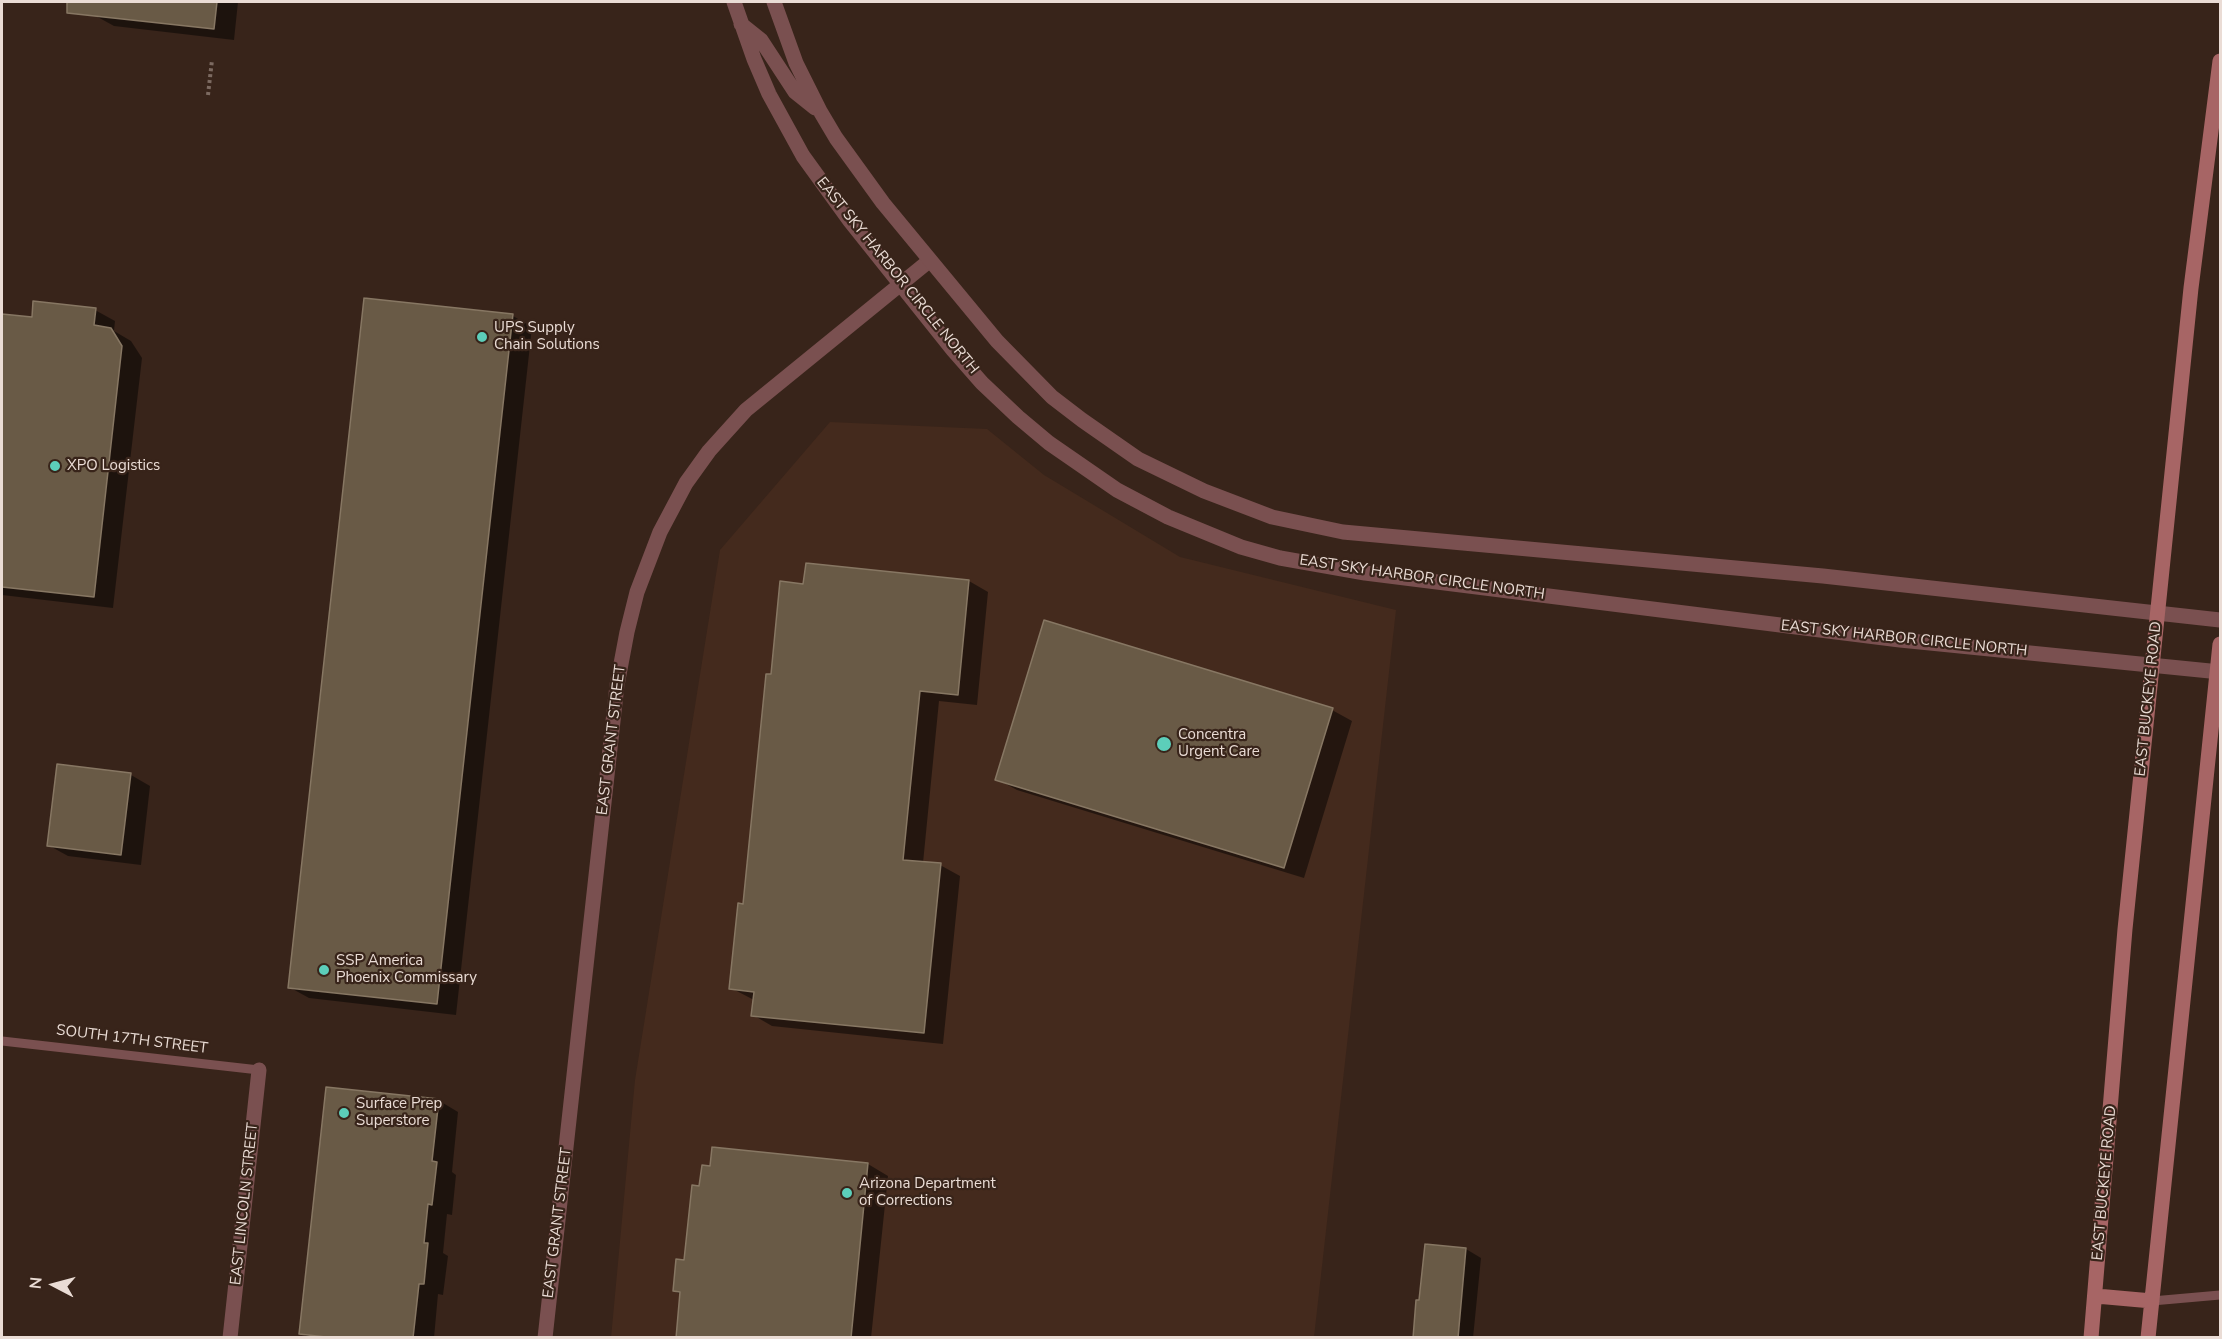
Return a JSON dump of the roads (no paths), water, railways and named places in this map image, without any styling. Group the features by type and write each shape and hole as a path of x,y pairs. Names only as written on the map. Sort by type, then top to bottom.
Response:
{"main road":[{"name":"EAST BUCKEYE ROAD","path":"2091,1338 2124,941 2191,288 2220,61"},
{"path":"2148,1338 2219,672 2220,644"},
{"path":"2096,1296 2152,1301"}],"street":[{"name":"EAST SKY HARBOR CIRCLE NORTH","path":"734,2 769,94 803,156 825,189 982,383 1049,443 1117,490 1176,520 1241,547 1298,561 1365,573 1889,639 2219,672"},
{"path":"774,2 796,63 820,111 859,172 929,261 1026,372 1052,397 1138,459 1173,477 1272,517 1343,532 1823,576 2220,620"},
{"path":"741,24 761,39 795,93 820,111"},
{"name":"EAST GRANT STREET","path":"545,1338 617,685 637,592 660,532 686,483 709,451 746,410 929,261"},
{"name":"EAST LINCOLN STREET","path":"230,1338 259,1070"}],"lane":[{"name":"SOUTH 17TH STREET","path":"2,1041 259,1070"},
{"path":"2152,1301 2220,1295"}],"place":[{"name":"UPS Supply Chain Solutions","path":"482,337"},
{"name":"XPO Logistics","path":"55,466"},
{"name":"Concentra Urgent Care","path":"1164,744"},
{"name":"SSP America Phoenix Commissary","path":"324,970"},
{"name":"Surface Prep Superstore","path":"344,1113"},
{"name":"Arizona Department of Corrections","path":"847,1193"}]}
